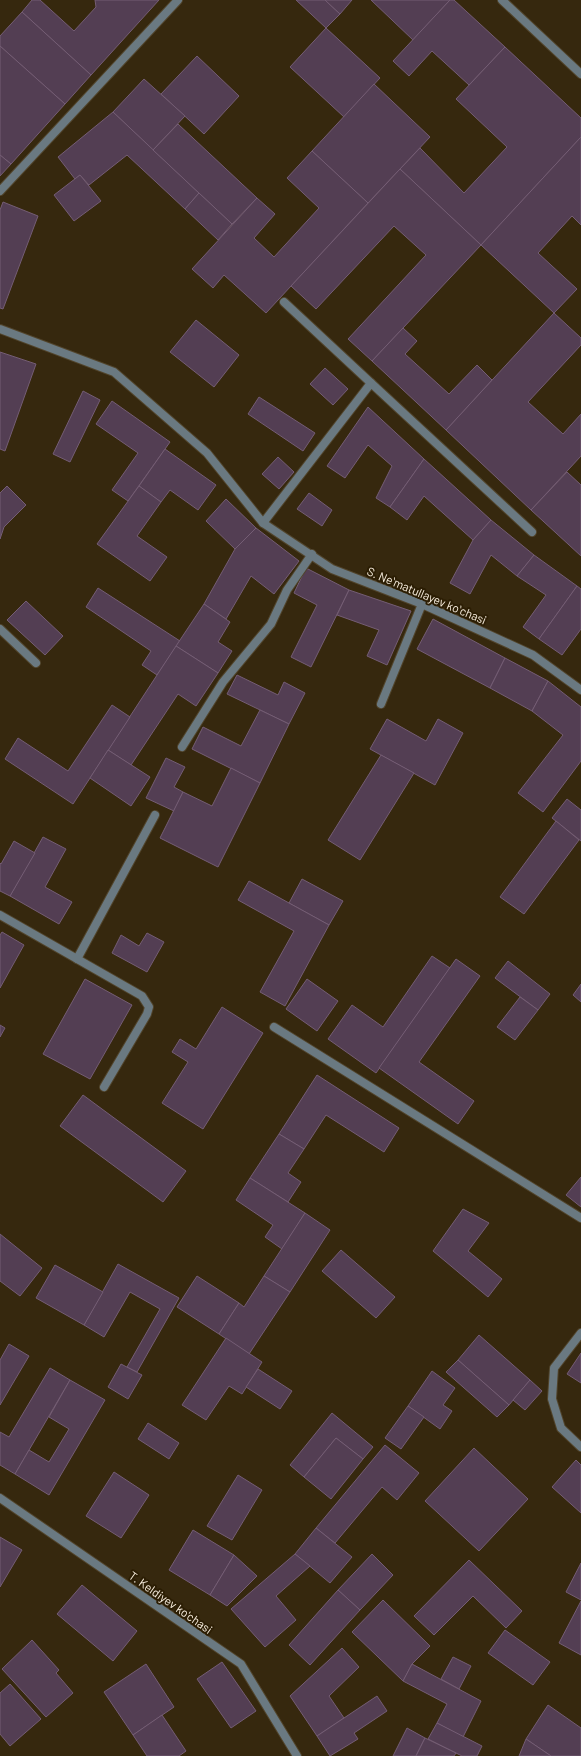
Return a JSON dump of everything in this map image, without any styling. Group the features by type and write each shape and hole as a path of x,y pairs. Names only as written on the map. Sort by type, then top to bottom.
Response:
{"street":[{"path":"0,191 178,0"},
{"path":"502,0 581,74"},
{"path":"284,302 532,532"},
{"name":"S. Neʻmatullayev koʻchasi","path":"0,329 114,372 207,453 263,523 312,554 332,569 422,604 533,655 581,690"},
{"path":"263,523 371,383"},
{"path":"182,747 223,682 271,624 287,590 312,554"},
{"path":"381,704 422,604"},
{"path":"0,629 36,663"},
{"path":"77,959 156,815"},
{"path":"0,915 142,996 149,1007 148,1014 104,1088"},
{"path":"274,1027 581,1218"},
{"path":"581,1333 554,1368 552,1399 561,1428 581,1447"},
{"name":"T. Keldiyev ko'chasi","path":"0,1498 241,1664 297,1756"}],"building":[{"path":"32,0 40,0 74,31 96,7 95,0 159,0 91,75 22,12"},
{"path":"296,0 325,0 340,14 326,28"},
{"path":"325,0 352,0 340,14"},
{"path":"371,0 450,0 413,40"},
{"path":"450,0 454,0 505,47 469,85 432,51 409,76 393,61"},
{"path":"22,12 91,75 65,104 0,46 0,36"},
{"path":"326,28 380,78 344,117 290,67"},
{"path":"0,46 65,104 11,164 0,155"},
{"path":"505,47 581,118 581,137 481,245 400,169 420,148 464,193 507,147 456,99"},
{"path":"197,56 239,96 204,134 161,94"},
{"path":"144,79 185,116 153,150 113,112"},
{"path":"374,84 430,137 368,203 312,151"},
{"path":"113,112 199,193 185,209 127,155 89,185 80,175 75,179 58,157"},
{"path":"178,124 257,198 232,224 153,150"},
{"path":"581,137 581,225 572,216 538,253 577,289 554,313 481,245"},
{"path":"312,151 368,203 266,313 224,275 213,288 192,269 257,198 275,214 254,238 274,257 319,208 287,178"},
{"path":"0,155 11,164 0,176"},
{"path":"400,169 481,245 372,361 348,339 426,255 394,226 316,309 291,286"},
{"path":"80,175 101,201 74,221 54,195"},
{"path":"199,193 232,224 218,240 185,209"},
{"path":"3,202 38,216 3,309 0,308 0,210"},
{"path":"554,313 581,338 581,345 528,402 563,434 581,414 581,456 531,510 446,430"},
{"path":"196,320 239,355 214,387 170,352"},
{"path":"403,328 417,341 405,354 449,394 477,365 492,380 446,430 372,361"},
{"path":"0,352 36,364 5,451 0,449"},
{"path":"325,368 348,389 333,405 310,384"},
{"path":"83,391 100,400 70,462 53,454"},
{"path":"259,397 315,433 303,451 248,414"},
{"path":"112,401 170,442 128,501 112,490 138,453 96,424"},
{"path":"368,407 424,459 390,507 376,498 392,466 368,445 345,478 327,466"},
{"path":"165,449 216,485 198,510 170,490 161,502 139,486"},
{"path":"278,457 294,472 279,489 262,474"},
{"path":"424,459 491,520 473,540 424,496 407,520 390,507"},
{"path":"567,472 581,485 581,556 531,510"},
{"path":"7,486 26,505 4,527 0,539 0,493"},
{"path":"139,486 161,502 137,536 167,557 150,581 97,544"},
{"path":"309,493 332,510 322,526 297,509"},
{"path":"226,499 256,528 235,549 206,521"},
{"path":"491,520 534,555 517,576 491,555 470,594 450,583 473,540"},
{"path":"256,528 299,561 274,594 251,576 226,619 204,604 235,549"},
{"path":"534,555 577,586 539,639 523,627 546,595 517,576"},
{"path":"306,568 349,590 311,667 291,657 317,605 294,593"},
{"path":"577,586 581,589 581,629 562,655 539,639"},
{"path":"98,588 180,641 157,675 142,665 151,651 86,607"},
{"path":"349,590 411,611 387,665 367,656 379,630 337,615"},
{"path":"26,601 63,636 45,655 7,620"},
{"path":"204,604 230,622 218,642 232,651 218,673 176,646"},
{"path":"433,619 505,658 490,688 417,649"},
{"path":"176,646 218,673 196,706 178,694 131,765 108,750"},
{"path":"505,658 548,681 532,711 490,688"},
{"path":"237,675 278,695 284,682 305,693 289,724 227,694"},
{"path":"548,681 581,707 581,761 543,812 518,793 563,735 532,711"},
{"path":"112,705 130,717 73,804 5,759 18,738 68,771"},
{"path":"260,710 289,724 260,783 192,749 203,727 241,746"},
{"path":"387,719 426,741 438,719 463,733 435,785 370,749"},
{"path":"108,750 150,777 131,806 90,778"},
{"path":"381,755 414,773 360,860 328,840"},
{"path":"166,758 185,767 174,787 183,792 174,811 146,798"},
{"path":"231,768 260,783 218,867 160,838 183,792 212,806"},
{"path":"567,799 581,810 581,841 552,818"},
{"path":"556,821 579,840 524,914 500,897"},
{"path":"43,837 66,849 45,887 72,902 59,924 10,896"},
{"path":"14,841 35,853 10,896 0,891 0,863 1,864"},
{"path":"302,879 343,901 329,925 289,903"},
{"path":"249,881 329,925 285,1006 260,992 294,931 238,900"},
{"path":"2,932 24,945 0,988 0,935"},
{"path":"147,933 164,942 147,972 112,953 121,935 139,946"},
{"path":"432,956 450,968 376,1073 328,1039 352,1005 383,1027"},
{"path":"456,959 480,976 419,1062 474,1101 458,1124 379,1068"},
{"path":"508,961 550,994 538,1010 495,978"},
{"path":"85,979 132,1005 90,1079 43,1054"},
{"path":"307,979 338,1001 317,1031 286,1009"},
{"path":"581,984 581,1002 573,995"},
{"path":"520,997 538,1010 515,1040 497,1027"},
{"path":"222,1007 263,1033 203,1129 162,1103 188,1062 172,1052 180,1039 196,1049"},
{"path":"0,1025 5,1028 0,1037"},
{"path":"317,1075 399,1128 384,1152 326,1115 304,1149 279,1134"},
{"path":"83,1095 186,1171 163,1202 60,1126"},
{"path":"279,1134 304,1149 288,1173 301,1182 288,1202 250,1178"},
{"path":"581,1177 581,1207 566,1195"},
{"path":"250,1178 305,1213 282,1249 265,1237 273,1225 236,1200"},
{"path":"463,1209 489,1223 468,1251 502,1279 488,1297 433,1251"},
{"path":"305,1213 330,1230 290,1292 264,1276"},
{"path":"0,1234 42,1268 20,1296 0,1281"},
{"path":"341,1250 395,1297 376,1318 322,1271"},
{"path":"118,1264 179,1298 137,1372 127,1367 160,1309 130,1292 104,1337 84,1325"},
{"path":"55,1265 103,1292 84,1325 36,1298"},
{"path":"197,1276 239,1303 219,1334 177,1307"},
{"path":"264,1276 290,1292 249,1354 219,1334 239,1303 244,1307"},
{"path":"479,1335 530,1380 509,1405 458,1360"},
{"path":"226,1338 262,1362 242,1394 229,1386 206,1420 182,1405"},
{"path":"9,1344 29,1356 0,1405 0,1360"},
{"path":"581,1353 581,1383 567,1374"},
{"path":"458,1360 509,1405 497,1417 446,1372"},
{"path":"121,1364 142,1375 128,1399 108,1387"},
{"path":"50,1368 70,1380 15,1474 0,1465 0,1432 9,1437"},
{"path":"258,1369 292,1391 280,1409 246,1387"},
{"path":"432,1371 455,1388 443,1405 452,1411 440,1429 408,1406"},
{"path":"70,1380 105,1400 49,1495 15,1474 29,1450 49,1462 69,1429 49,1417"},
{"path":"530,1380 542,1391 525,1410 513,1400"},
{"path":"408,1406 424,1417 401,1449 385,1438"},
{"path":"332,1413 373,1447 363,1459 336,1438 304,1477 290,1465"},
{"path":"148,1423 179,1443 169,1459 138,1439"},
{"path":"336,1438 363,1459 331,1499 304,1477"},
{"path":"385,1445 419,1473 397,1500 382,1487 335,1543 316,1528"},
{"path":"474,1448 528,1499 479,1551 425,1501"},
{"path":"576,1460 581,1465 581,1513 552,1487"},
{"path":"114,1472 149,1495 121,1538 86,1516"},
{"path":"238,1475 262,1490 232,1540 207,1526"},
{"path":"316,1528 352,1557 330,1583 295,1554"},
{"path":"193,1530 234,1555 210,1595 169,1570"},
{"path":"0,1537 22,1550 0,1587"},
{"path":"295,1554 310,1566 276,1596 296,1620 265,1647 231,1609"},
{"path":"372,1554 393,1575 360,1610 338,1590"},
{"path":"234,1555 257,1576 227,1606 210,1595"},
{"path":"469,1560 522,1611 506,1628 473,1596 434,1635 414,1616"},
{"path":"581,1563 581,1600 566,1592"},
{"path":"82,1585 137,1631 113,1661 57,1614"},
{"path":"338,1590 360,1610 310,1665 289,1645"},
{"path":"383,1600 430,1646 412,1664 403,1681 352,1632"},
{"path":"581,1601 581,1655 559,1643"},
{"path":"505,1630 550,1662 533,1685 488,1653"},
{"path":"32,1640 59,1670 56,1673 73,1693 46,1717 2,1669"},
{"path":"342,1648 359,1667 329,1696 344,1718 317,1736 290,1696"},
{"path":"453,1657 471,1666 459,1689 441,1679"},
{"path":"222,1662 256,1711 231,1728 197,1679"},
{"path":"146,1664 174,1707 133,1735 104,1692"},
{"path":"412,1664 481,1701 463,1737 437,1723 447,1704 403,1681"},
{"path":"10,1684 41,1719 10,1746 0,1734 0,1693"},
{"path":"377,1696 387,1711 354,1733 358,1739 330,1756 317,1736"},
{"path":"548,1705 581,1728 581,1756 551,1756 526,1739"},
{"path":"162,1715 186,1751 179,1756 147,1756 133,1735"},
{"path":"437,1723 482,1746 477,1756 462,1756 428,1739"},
{"path":"407,1728 425,1738 416,1756 393,1756"},
{"path":"425,1738 456,1753 454,1756 416,1756"},
{"path":"526,1739 551,1756 519,1756"}]}
